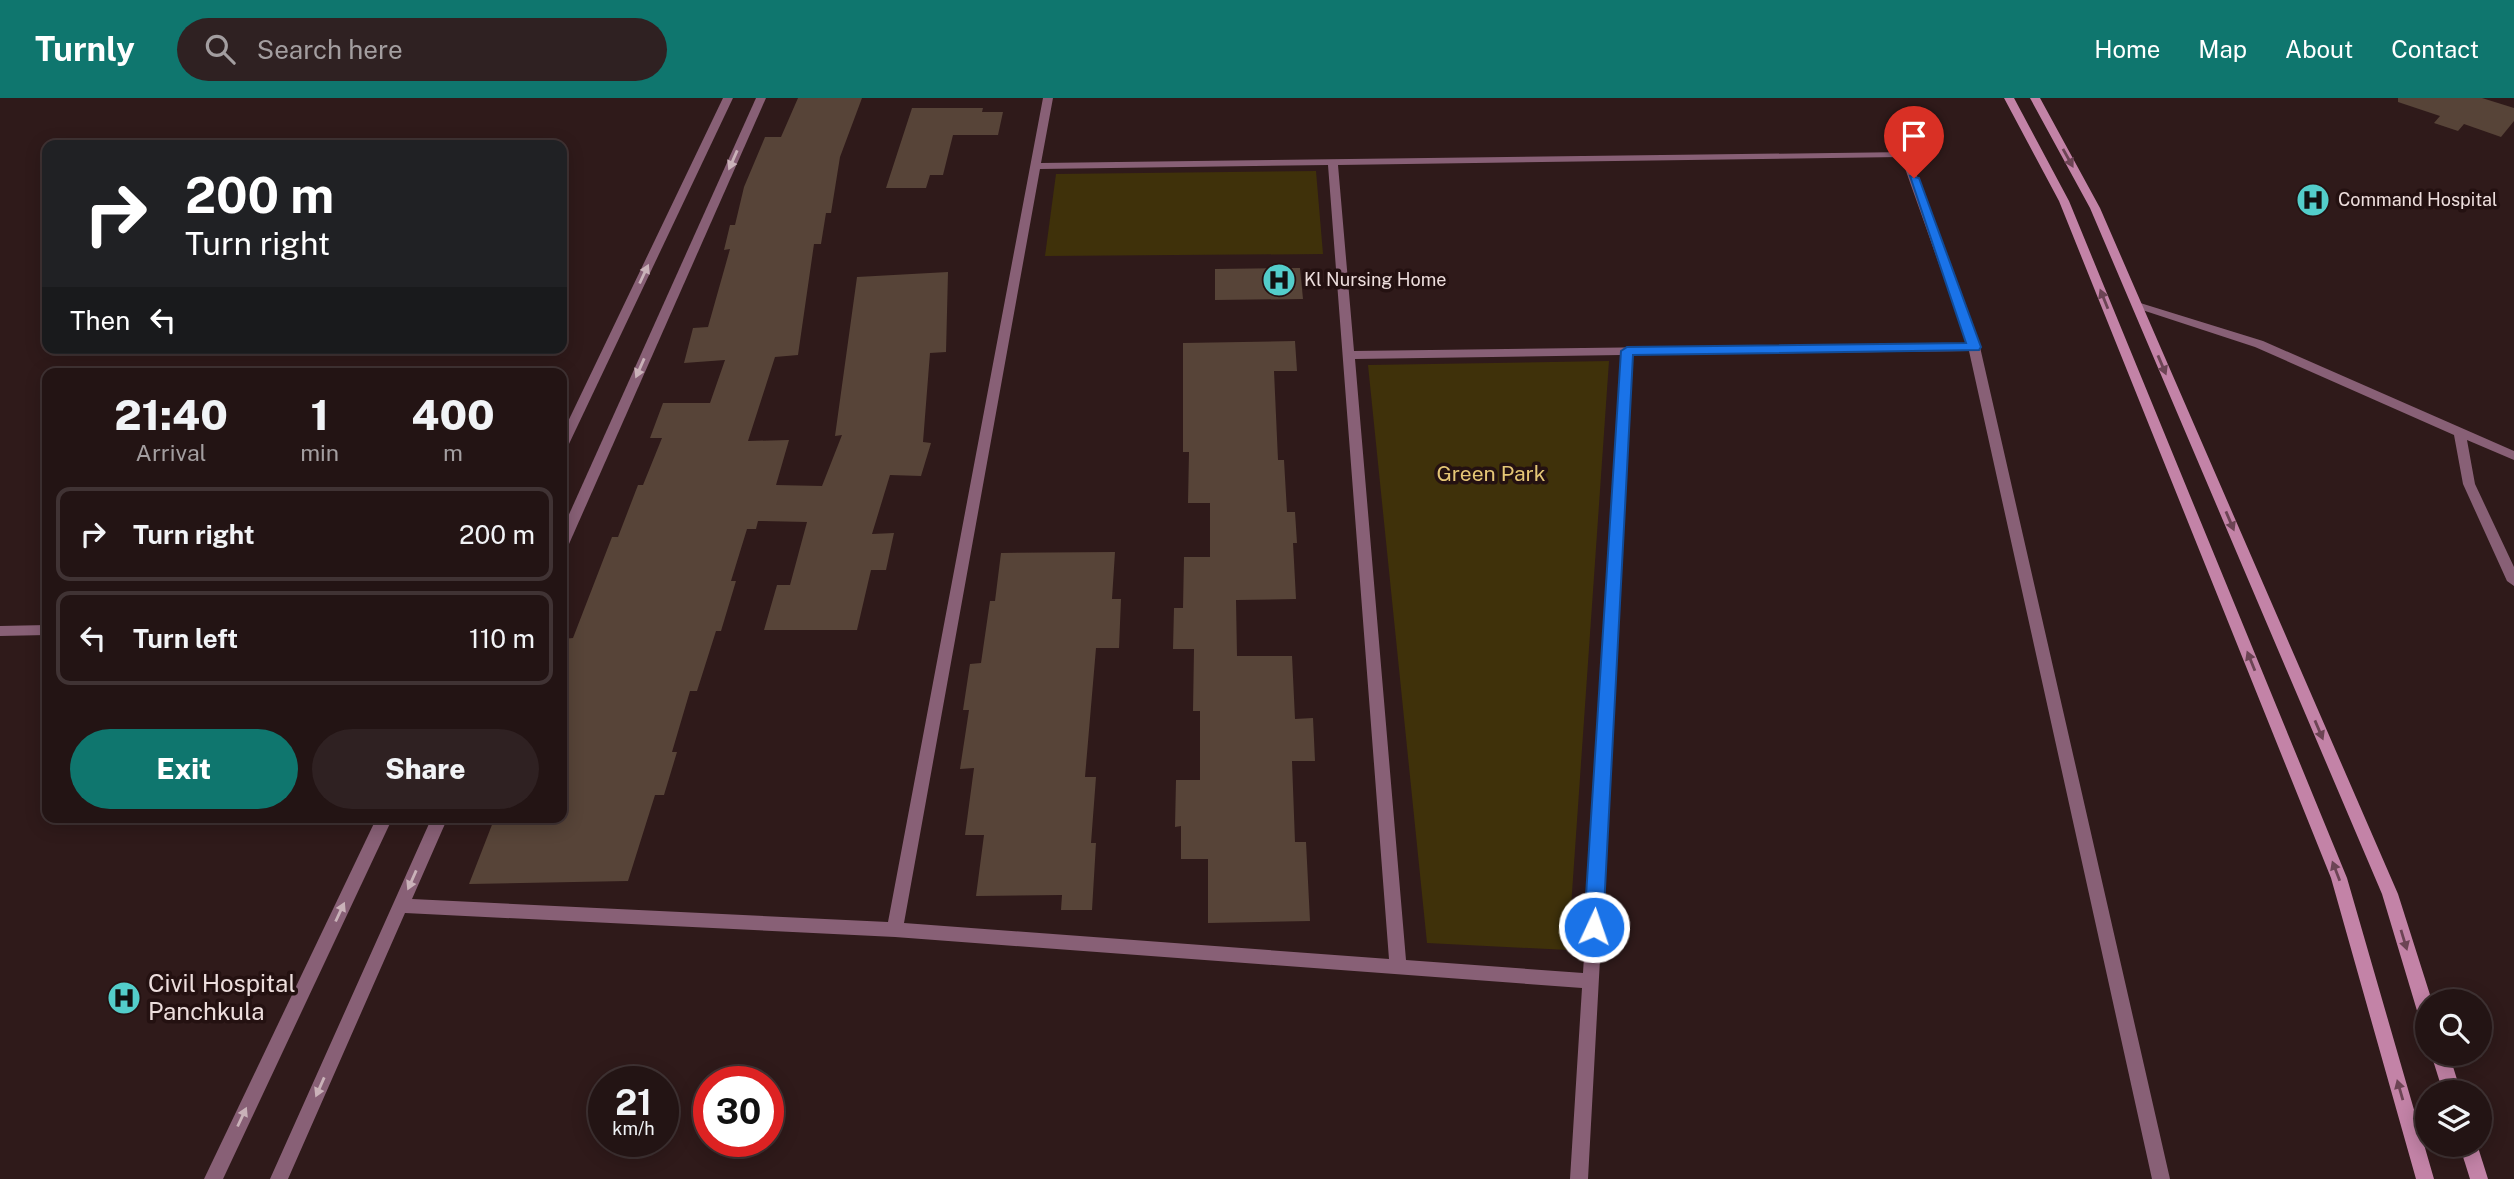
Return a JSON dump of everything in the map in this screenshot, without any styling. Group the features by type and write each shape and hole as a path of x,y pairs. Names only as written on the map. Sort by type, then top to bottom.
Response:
{"main road":[{"path":"2009,98 2064,201 2339,878 2425,1179"},
{"path":"2035,98 2095,208 2137,305 2390,894 2419,989"},
{"path":"2472,1157 2479,1179"}],"street":[{"path":"567,436 728,98"},
{"path":"567,533 761,98"},
{"path":"895,930 1048,98"},
{"path":"1036,166 1905,154 1974,347 2161,1179"},
{"path":"1333,162 1398,967"},
{"path":"2137,305 2259,344 2514,456"},
{"path":"1349,355 1974,347"},
{"path":"1579,1179 1627,351"},
{"path":"2460,433 2469,484 2514,581"},
{"path":"0,631 42,630"},
{"path":"213,1179 382,823"},
{"path":"279,1179 437,823"},
{"path":"401,905 895,930 1591,981"}],"green space":[{"path":"1316,171 1323,254 1045,256 1056,174"},
{"name":"Green Park","path":"1609,361 1568,950 1427,943 1368,365"}],"building":[{"path":"798,98 862,98 840,157 831,213 826,213 821,244 814,244 798,355 775,357 748,441 789,440 776,485 822,486 842,435 835,436 857,277 948,272 946,352 930,353 923,442 931,443 921,476 890,475 872,534 894,533 886,570 871,570 857,630 764,630 777,585 790,585 807,522 758,521 756,529 747,529 731,581 736,581 721,631 716,631 697,691 690,691 672,752 677,752 664,795 655,795 628,881 469,884 493,823 567,823 567,639 573,638 612,537 618,537 638,485 643,485 662,438 650,438 663,403 710,403 725,360 684,363 693,328 708,327 730,249 724,250 730,225 735,225 744,187 765,137 781,137"},
{"path":"2398,98 2482,98 2514,108 2514,121 2501,137 2464,124 2458,131 2434,123 2440,116 2398,102"},
{"path":"912,108 983,108 982,112 1003,112 998,135 953,135 943,175 930,175 926,188 886,188"},
{"path":"1300,268 1303,299 1215,300 1215,269"},
{"path":"1295,341 1297,371 1274,371 1278,460 1284,460 1287,512 1295,512 1297,543 1293,543 1296,599 1236,600 1237,656 1292,656 1295,719 1313,718 1315,761 1292,761 1295,842 1306,842 1310,921 1208,923 1208,859 1181,859 1181,826 1175,827 1176,780 1200,780 1200,711 1193,711 1194,649 1173,649 1174,608 1183,608 1184,557 1210,557 1210,503 1188,503 1189,452 1183,452 1183,343"},
{"path":"1115,552 1112,599 1121,599 1119,648 1096,648 1085,777 1096,777 1091,843 1096,843 1092,910 1061,910 1062,895 976,896 984,835 965,835 974,768 960,769 969,710 963,710 970,664 981,663 990,601 995,601 1001,553"}],"place":[{"name":"Command Hospital","path":"2313,200"},
{"name":"Kl Nursing Home","path":"1279,280"},
{"name":"Civil Hospital Panchkula","path":"124,998"}],"route":[{"path":"1594,927 1627,351 1974,347 1914,178"}]}
